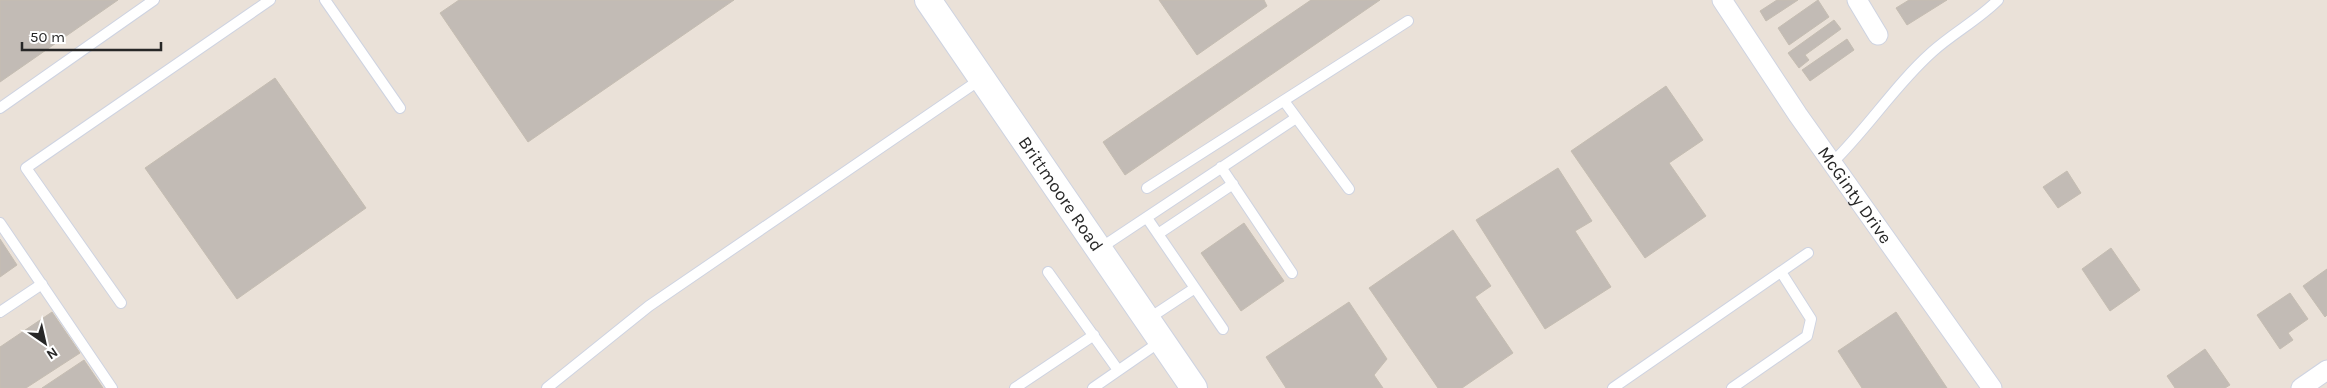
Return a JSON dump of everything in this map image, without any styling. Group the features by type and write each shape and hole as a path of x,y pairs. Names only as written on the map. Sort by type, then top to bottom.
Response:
{"main road":[{"name":"Brittmoore Road","path":"928,0 1194,388"}],"street":[{"name":"McGinty Drive","path":"1722,0 1832,163 1992,388"},
{"path":"1856,0 1878,35"},
{"path":"2301,388 2327,370"}],"lane":[{"path":"0,108 154,0"},
{"path":"121,303 26,168 270,0"},
{"path":"325,0 400,108"},
{"path":"1832,163 1855,141 1887,100 1932,52 1998,0"},
{"path":"1147,188 1408,20"},
{"path":"547,388 649,306 982,78"},
{"path":"1284,101 1349,189"},
{"path":"1099,249 1296,118"},
{"path":"1221,167 1292,272"},
{"path":"1158,234 1233,184"},
{"path":"1147,218 1223,329"},
{"path":"0,223 112,388"},
{"path":"1613,388 1808,253"},
{"path":"1048,272 1118,370"},
{"path":"1732,388 1807,336 1811,319 1781,272"},
{"path":"0,312 42,284"},
{"path":"1093,388 1118,370 1195,288"},
{"path":"1015,388 1094,335"}],"building":[{"path":"0,0 118,0 0,82"},
{"path":"459,0 734,0 528,142 440,13"},
{"path":"1159,0 1264,0 1267,6 1197,55"},
{"path":"1311,0 1380,0 1125,175 1103,142"},
{"path":"1777,0 1798,0 1766,21 1760,11"},
{"path":"1818,0 1829,17 1789,45 1778,28"},
{"path":"1909,0 1947,0 1907,25 1896,8"},
{"path":"1834,20 1841,29 1805,55 1809,60 1799,68 1788,53"},
{"path":"1847,39 1854,50 1810,81 1802,70"},
{"path":"275,78 366,208 237,299 145,168"},
{"path":"1666,86 1703,140 1669,163 1706,216 1645,258 1571,151"},
{"path":"1558,168 1592,221 1575,231 1611,287 1545,329 1476,220"},
{"path":"2067,171 2081,193 2058,208 2043,187"},
{"path":"1244,223 1284,281 1241,311 1201,253"},
{"path":"1453,230 1491,286 1475,297 1513,353 1462,388 1438,388 1369,288"},
{"path":"0,239 17,265 0,277"},
{"path":"2111,248 2140,290 2110,311 2082,269"},
{"path":"2327,269 2327,315 2325,317 2303,286"},
{"path":"2290,293 2308,319 2288,333 2293,340 2280,349 2257,315"},
{"path":"1349,302 1387,359 1374,375 1383,388 1286,388 1266,357"},
{"path":"52,312 80,353 26,388 0,388 0,347"},
{"path":"1896,312 1947,388 1862,388 1838,351"},
{"path":"2205,349 2230,385 2225,388 2175,388 2167,376"},
{"path":"84,360 103,388 42,388"}]}
